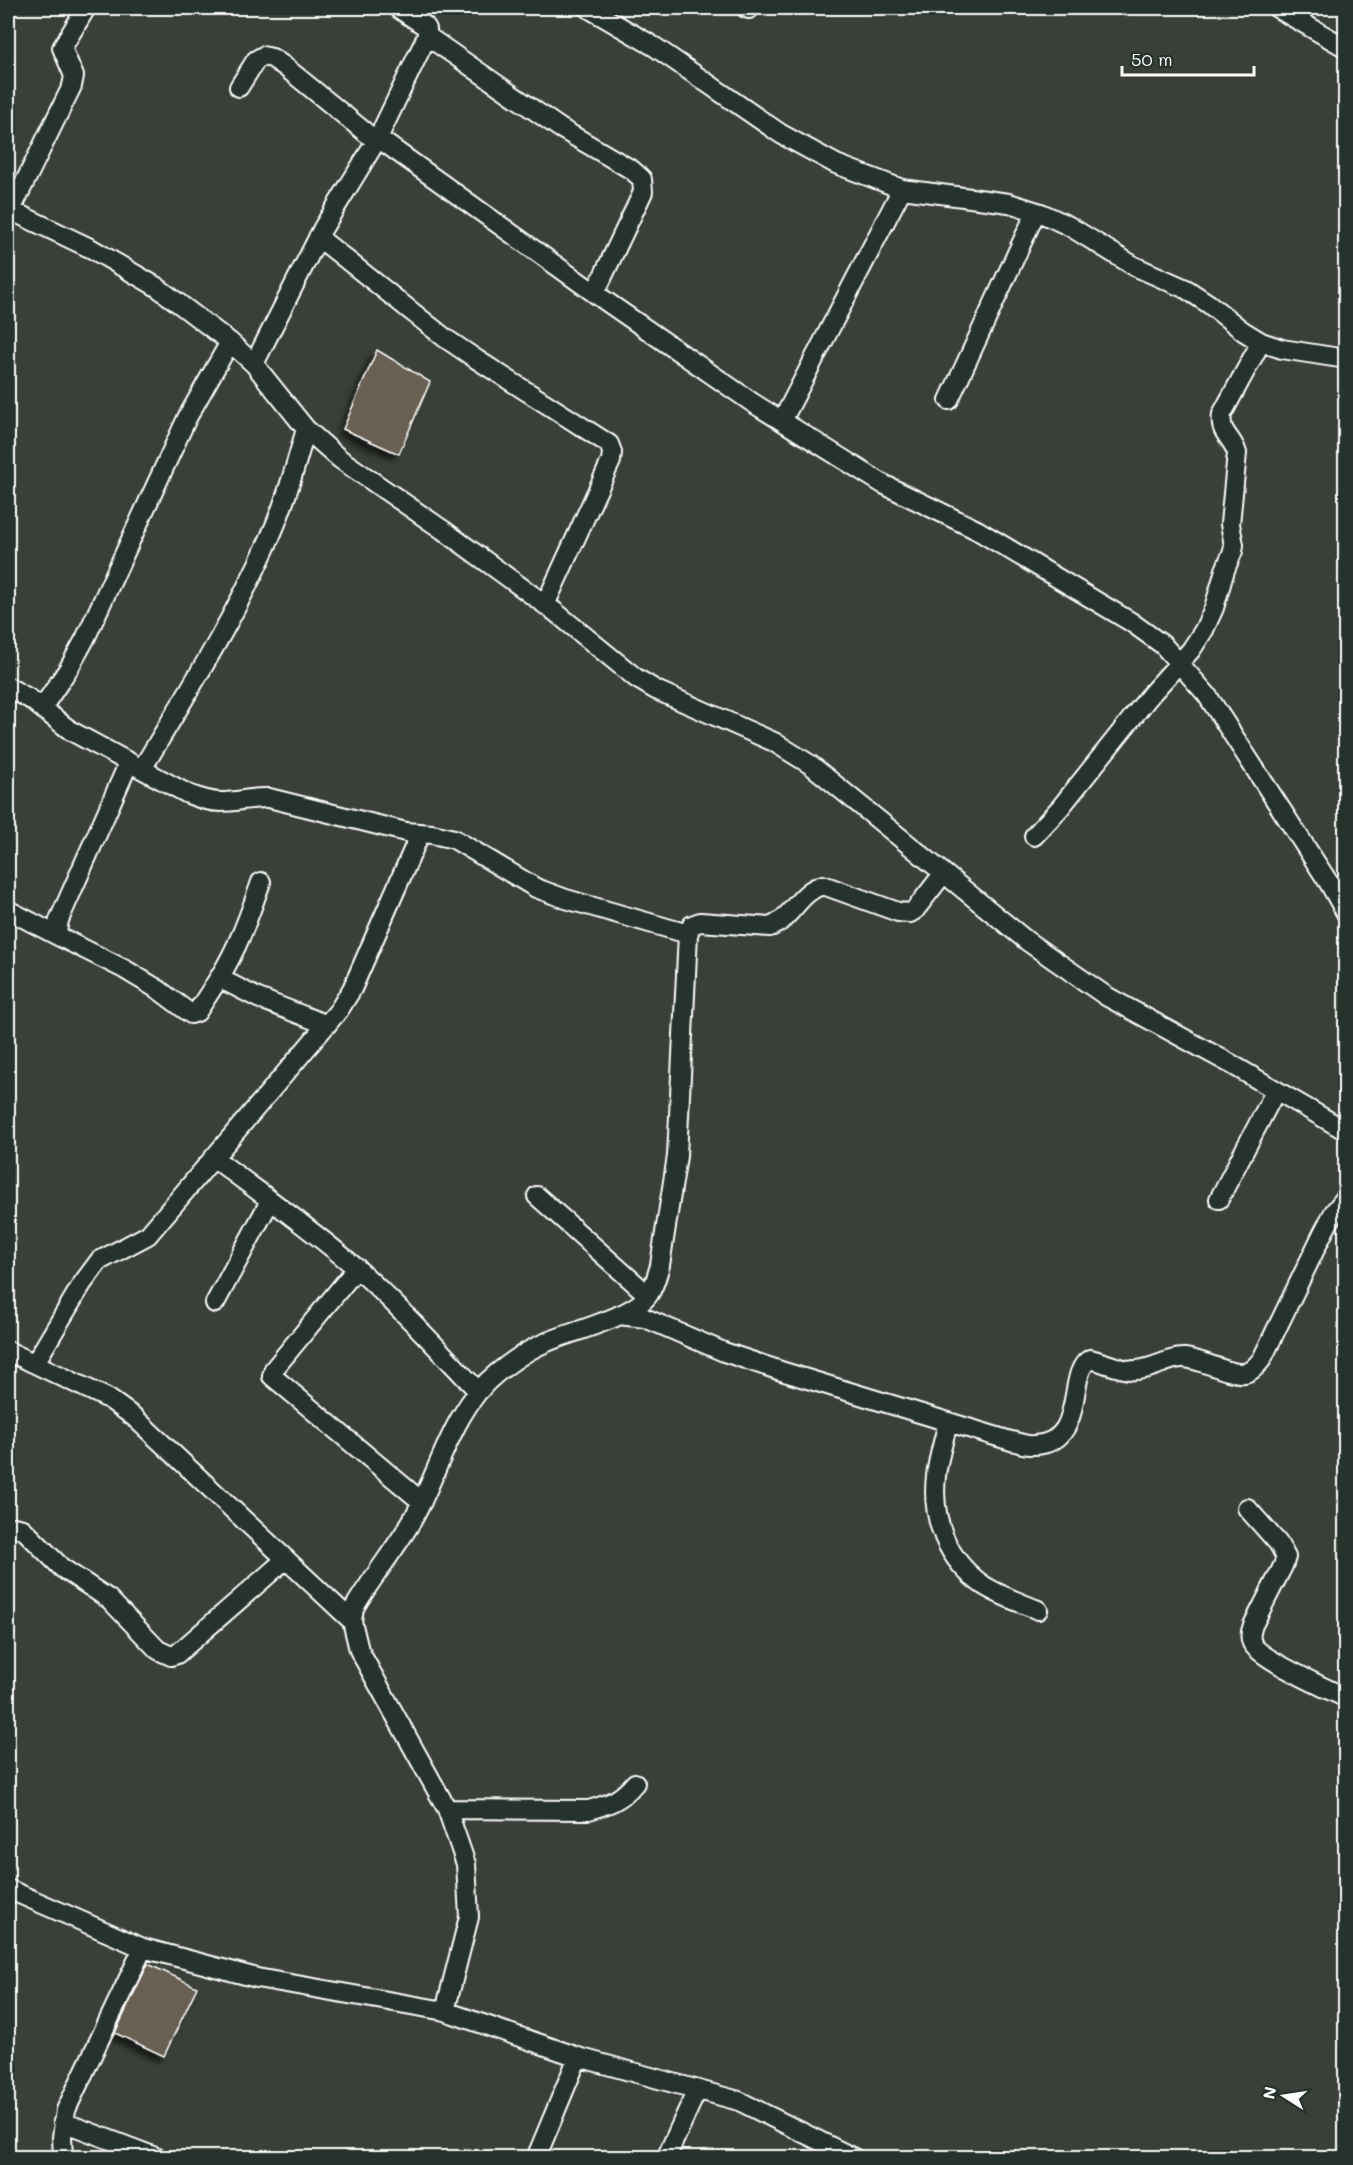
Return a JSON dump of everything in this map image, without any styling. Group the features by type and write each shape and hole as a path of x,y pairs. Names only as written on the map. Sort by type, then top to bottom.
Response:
{"street":[{"path":"86,8 62,48 74,76 72,86 9,209 92,249 157,287 230,342 254,364 306,429 340,459 443,530 545,605 636,678 656,690 774,742 811,765 1027,940 1106,996 1346,1131"},
{"path":"254,364 318,237 377,139 427,36 425,26 398,8"},
{"path":"1277,8 1346,48"},
{"path":"595,9 655,47 781,134 836,164 902,189 1009,203 1036,212 1069,226 1134,266 1186,290 1262,342 1282,349 1346,359"},
{"path":"427,36 560,128 632,170 642,179 643,192 595,293"},
{"path":"238,87 256,60 263,56 272,58 377,139 595,293 782,421 883,484 977,530 1131,622 1163,645 1207,695 1346,913"},
{"path":"782,421 902,189"},
{"path":"949,400 1036,212"},
{"path":"318,237 445,338 609,444 612,452 611,461 545,605"},
{"path":"42,708 85,639 187,418 230,342"},
{"path":"1034,837 1152,693 1191,650 1211,615 1234,545 1230,524 1237,453 1221,427 1222,414 1262,342"},
{"path":"60,937 57,932 59,920 136,766 225,628 269,541 290,485 306,429"},
{"path":"8,687 30,699 71,731 188,794 221,802 252,797 269,798 420,834 454,839 536,888 556,896 688,934"},
{"path":"35,1363 82,1284 99,1261 148,1235 339,1010 352,989 420,834"},
{"path":"445,2011 469,1917 466,1864 447,1809 364,1661 354,1635 352,1621 354,1608 422,1502 460,1419 478,1391 495,1374 521,1355 546,1342 619,1315 638,1305 648,1295 656,1280 677,1156 688,934 692,926 699,922 770,927 780,923 814,887 823,885 898,912 910,913 915,910 943,874"},
{"path":"8,910 124,969 159,990 191,1014 197,1012 232,958 261,882"},
{"path":"219,978 258,998 327,1025"},
{"path":"1219,1199 1276,1090"},
{"path":"214,1158 357,1269 396,1305 478,1391"},
{"path":"537,1196 648,1295"},
{"path":"619,1315 645,1318 724,1352 1011,1441 1033,1445 1050,1441 1063,1430 1072,1412 1084,1362 1090,1359 1131,1370 1149,1368 1181,1358 1194,1359 1238,1373 1246,1373 1255,1368 1262,1359 1322,1234 1334,1212 1346,1197"},
{"path":"214,1303 270,1201"},
{"path":"357,1269 274,1369 272,1376 422,1502"},
{"path":"8,1351 109,1399 134,1417 352,1621"},
{"path":"948,1422 936,1475 935,1501 939,1526 946,1542 967,1571 982,1584 1038,1610"},
{"path":"1247,1509 1278,1543 1286,1557 1253,1625 1250,1633 1251,1642 1262,1654 1346,1698"},
{"path":"8,1530 14,1527 22,1529 62,1568 109,1599 158,1650 171,1656 177,1654 286,1559"},
{"path":"447,1809 589,1810 625,1796 635,1783"},
{"path":"8,1889 143,1948 257,1978 445,2011 578,2057 739,2101 854,2157"},
{"path":"63,2157 63,2122 72,2095 143,1948"},
{"path":"536,2157 578,2057"},
{"path":"666,2157 697,2090"},
{"path":"63,2122 159,2157"}],"building":[{"path":"377,350 430,382 399,454 343,429"},
{"path":"148,1964 197,1987 164,2056 115,2033"}]}
